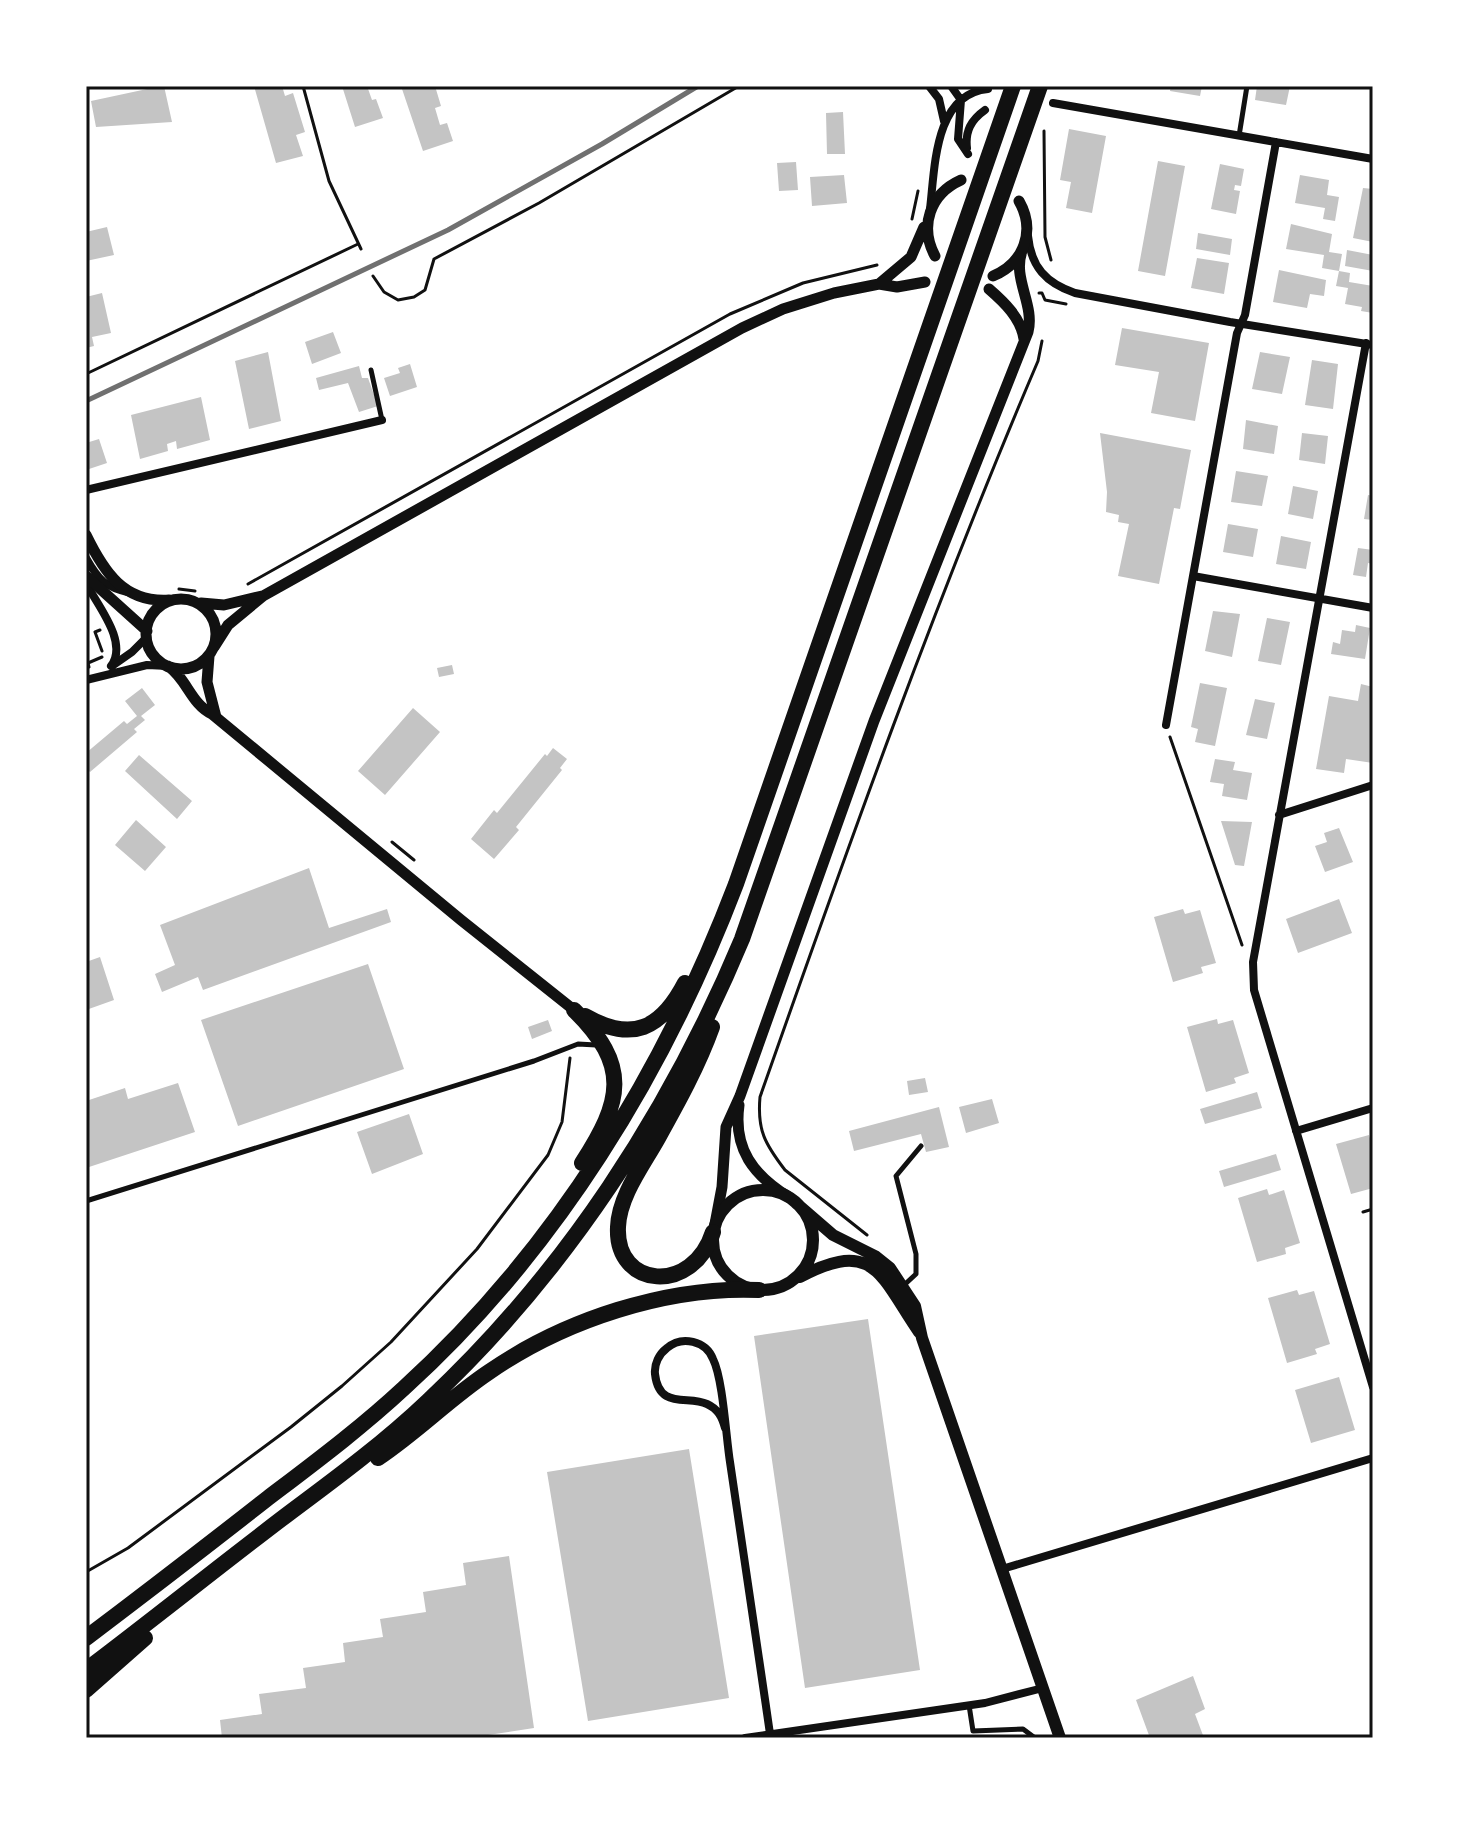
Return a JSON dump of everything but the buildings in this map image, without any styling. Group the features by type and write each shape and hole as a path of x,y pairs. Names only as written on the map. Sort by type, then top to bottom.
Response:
{"highway":[{"path":"86,1638 383,1407 432,1362 496,1293 579,1186 640,1089 693,988 749,847 1013,86"},
{"path":"714,1228 706,1250 689,1269 674,1276 656,1276 638,1270 624,1256 618,1225 625,1200 703,1051 1040,86"},
{"path":"574,1010 600,1024 629,1031 651,1024 664,1014 680,992 722,898 749,847"},
{"path":"86,1670 401,1426 455,1375 523,1301 578,1232 661,1105 730,968"},
{"path":"496,1293 603,1129 615,1091 615,1074 610,1059 594,1031 574,1010"},
{"path":"315,1495 383,1455 490,1371 550,1338 612,1313 666,1298 724,1290 759,1290"},
{"path":"86,1690 237,1556"},
{"path":"86,1628 179,1567"}],"main road":[{"path":"899,1289 875,1270 848,1259 821,1266 775,1289 759,1290 735,1282 723,1271 713,1249 714,1228 728,1203 749,1191 774,1191 793,1200 833,1235 880,1259 899,1289 922,1338 1060,1738"},
{"path":"790,1282 802,1271 812,1248 810,1223 793,1200"}],"street":[{"path":"929,86 942,108 943,129"},
{"path":"951,86 960,98 962,110 958,139 969,156 966,137 969,127 985,110"},
{"path":"935,256 928,240 929,214 943,129 950,110 960,98 973,91 990,89 963,86"},
{"path":"1053,103 1373,159"},
{"path":"1166,725 1237,333 1276,142"},
{"path":"86,680 152,664 189,668 197,665 212,650 228,625 263,596 742,328 809,300 879,284 888,279 911,257 941,193 961,180"},
{"path":"1019,201 1025,214 1031,254 1040,272 1055,286 1092,298 1370,344 1254,954 1254,990 1373,1387"},
{"path":"714,1228 722,1187 726,1127 740,1096 874,721 1018,361 1030,321 1018,270 1027,230"},
{"path":"993,276 1009,267 1022,251"},
{"path":"879,284 897,287 925,282"},
{"path":"989,289 1008,307 1021,328 1024,340"},
{"path":"86,490 382,420"},
{"path":"86,535 108,574 132,594"},
{"path":"86,558 110,588 152,600 172,595 196,596 220,605 263,596"},
{"path":"86,576 147,634 156,658 183,680 200,707 574,1010"},
{"path":"1193,576 1373,608"},
{"path":"86,583 116,639 117,654 111,666"},
{"path":"99,676 132,652 147,634 155,611 172,595"},
{"path":"196,596 210,615 216,630 207,682 216,718"},
{"path":"1279,815 1373,785"},
{"path":"740,1096 739,1134 743,1153 762,1177 793,1200"},
{"path":"1296,1131 1373,1108"},
{"path":"725,1428 717,1410 709,1405 674,1400 659,1386 655,1376 658,1357 672,1344 691,1341 708,1351 713,1359 725,1428 770,1734"},
{"path":"1002,1569 1373,1458"},
{"path":"745,1738 804,1734 1010,1698 1043,1688"}],"lane":[{"path":"1239,136 1247,86"},
{"path":"371,370 382,420"},
{"path":"574,1010 583,1029"},
{"path":"573,1046 581,1038"},
{"path":"86,1201 584,1043 596,1045 610,1059"},
{"path":"899,1289 916,1274 916,1254 896,1176 921,1146"},
{"path":"969,1705 973,1731 1023,1729 1035,1738"}],"path":[{"path":"303,86 329,181 361,249"},
{"path":"373,276 384,292 398,300 414,297 425,290 434,259 539,203 739,86"},
{"path":"1044,131 1045,243 1053,265"},
{"path":"911,225 918,188"},
{"path":"86,374 358,244"},
{"path":"248,584 739,309 813,280 883,264"},
{"path":"1040,308 1045,300"},
{"path":"877,1242 785,1170 760,1129 760,1097 930,623 1038,361 1042,334"},
{"path":"172,595 184,588 196,596"},
{"path":"1166,725 1244,953 1254,954"},
{"path":"86,1572 128,1548 342,1386 391,1342 477,1249 548,1155 559,1134 566,1105 569,1058 573,1046"},
{"path":"1363,1212 1373,1209"}],"railway":[{"path":"86,401 448,230 698,86"}]}
